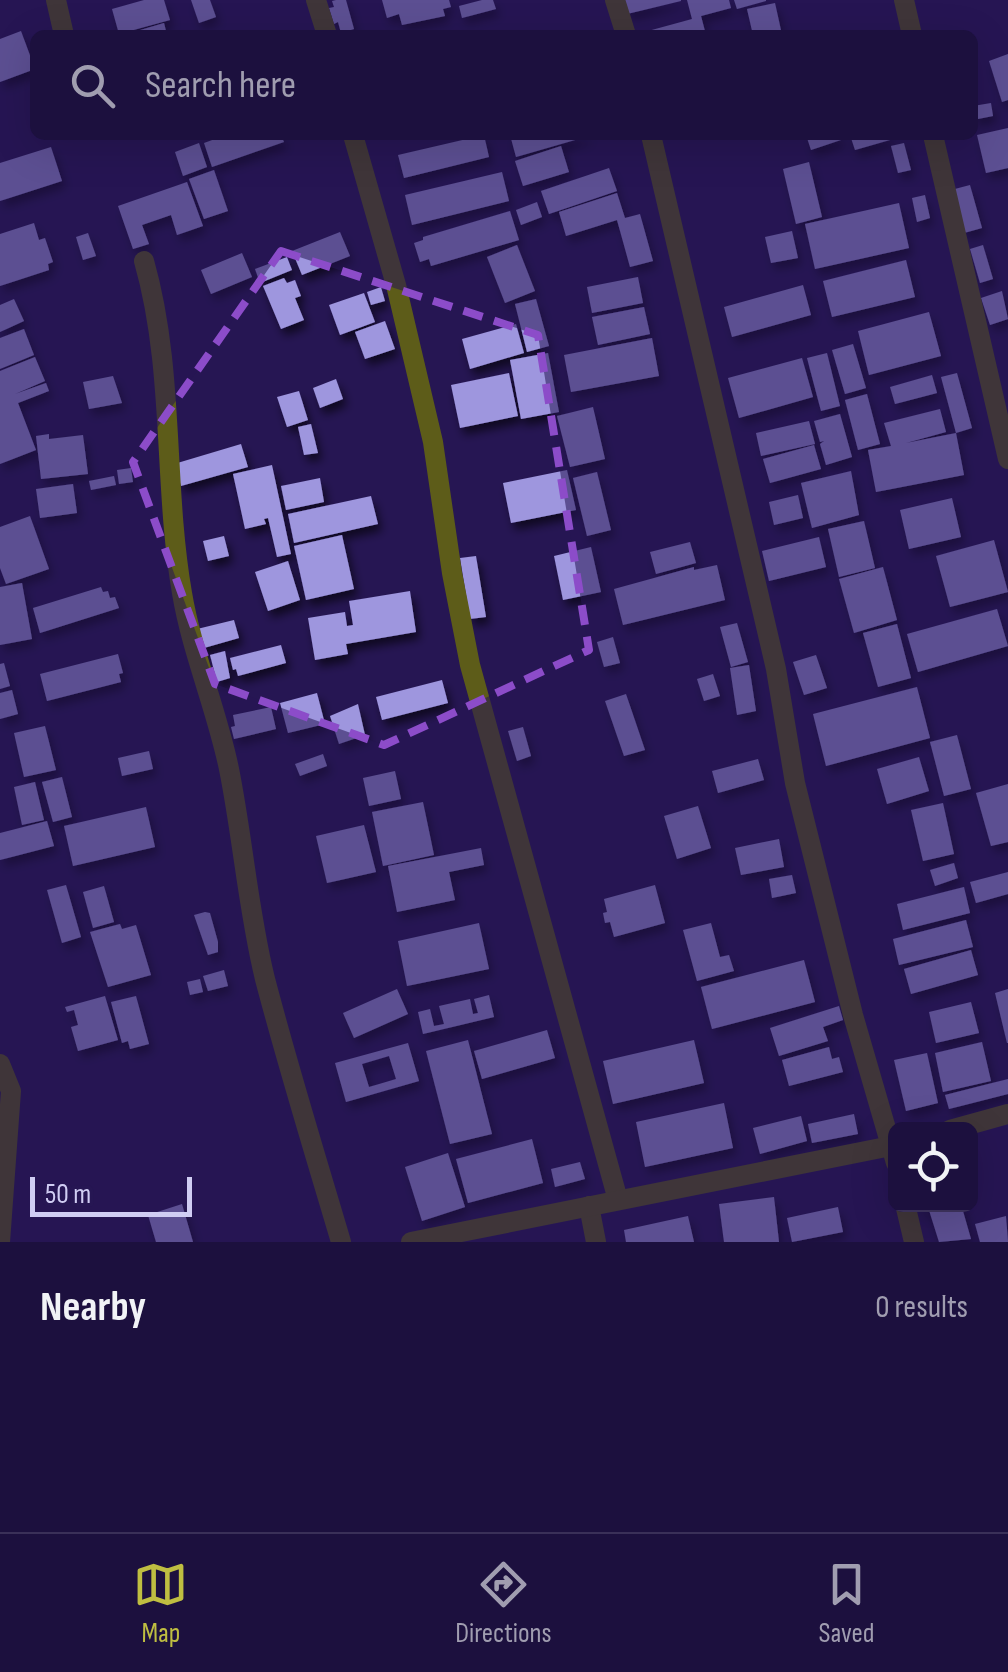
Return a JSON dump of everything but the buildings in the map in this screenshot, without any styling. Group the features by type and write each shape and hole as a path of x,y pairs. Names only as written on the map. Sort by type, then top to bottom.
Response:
{"street":[{"path":"56,0 63,30"},
{"path":"316,0 325,30"},
{"path":"615,0 624,30"},
{"path":"904,0 911,30"},
{"path":"354,140 396,285 433,442 470,665 618,1200"},
{"path":"652,140 768,632 795,783 853,1015 888,1131"},
{"path":"934,140 1008,460"},
{"path":"144,262 164,368 172,511 182,593 228,767 264,976 340,1242"},
{"path":"0,1064 10,1091 0,1242"},
{"path":"978,1122 1008,1114"},
{"path":"411,1242 888,1152"},
{"path":"589,1206 596,1242"},
{"path":"907,1212 914,1242"}],"highlighted area":[{"path":"281,251 538,335 589,650 384,745 215,684 133,462"}]}
